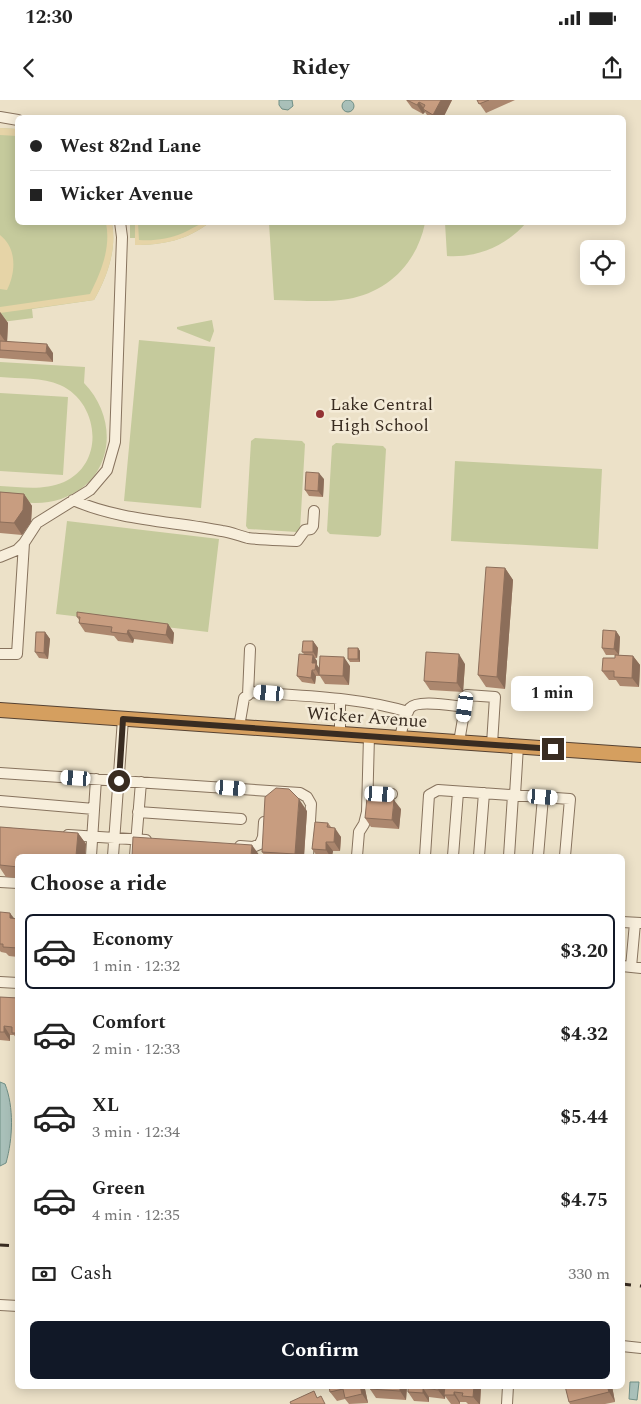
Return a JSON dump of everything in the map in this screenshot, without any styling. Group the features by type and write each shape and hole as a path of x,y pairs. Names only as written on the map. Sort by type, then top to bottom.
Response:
{"highway":[{"name":"Wicker Avenue","path":"0,710 641,755"}],"street":[{"path":"0,117 15,120"},
{"path":"0,556 17,550 37,523 90,490 107,470 116,442 122,237 120,225"},
{"path":"73,500 97,510 224,531 247,538 275,540 297,541 305,530 311,529 313,526 314,511"},
{"path":"0,654 17,654 24,543"},
{"path":"248,695 250,650"},
{"path":"239,727 244,698 251,692 340,700 395,708 408,712"},
{"path":"460,742 467,695 495,697 492,744"},
{"path":"340,700 340,734"},
{"path":"400,738 410,707 421,703 465,707"},
{"path":"113,854 123,719"},
{"path":"356,854 359,832 364,824 367,812 369,736"},
{"path":"509,854 518,746"},
{"path":"0,773 141,782 266,800 300,793 307,797 310,804 308,854"},
{"path":"91,854 96,780"},
{"path":"135,854 141,782"},
{"path":"425,854 429,795 438,790 570,800 565,854"},
{"path":"453,854 458,792"},
{"path":"368,793 392,794"},
{"path":"479,854 484,793"},
{"path":"538,854 543,797"},
{"path":"234,846 253,847 260,844 263,837 266,800"},
{"path":"0,801 94,809"},
{"path":"138,812 241,819"},
{"path":"55,834 156,841"},
{"path":"0,882 15,883"},
{"path":"625,922 638,923 632,967"},
{"path":"0,982 15,983"},
{"path":"0,1305 15,1306"},
{"path":"625,1346 641,1348"},
{"path":"507,1404 508,1389"}],"green space":[{"path":"0,128 15,129 15,225 112,225 113,243 110,263 94,300 32,309 33,318 2,322 0,313"},
{"path":"130,225 206,225 192,234 165,243 135,245 135,238 130,238"},
{"path":"269,225 424,225 415,251 408,263 388,282 376,290 339,300 274,300"},
{"path":"445,225 524,225 509,238 490,249 469,255 447,256"},
{"path":"212,320 214,331 210,342 177,329 177,327"},
{"path":"139,340 215,347 201,508 124,501"},
{"path":"0,362 85,367 84,383 96,398 103,414 107,431 106,448 101,464 92,478 79,490 54,501 31,503 0,500 0,486 48,487 64,482 77,473 87,461 92,433 89,418 83,405 73,393 53,382 0,377"},
{"path":"0,393 68,397 63,475 0,471"},
{"path":"255,438 302,441 305,444 300,530 297,532 248,529 246,526 251,441"},
{"path":"336,443 383,446 386,449 381,535 378,537 330,534 327,531 332,446"},
{"path":"455,461 602,469 598,549 451,541"},
{"path":"67,521 219,539 208,632 56,614"}],"sand":[{"path":"0,128 15,129 15,136 0,135"},
{"path":"106,225 112,225 112,253 107,273 94,300 0,313 0,307 90,294 104,260"},
{"path":"135,225 138,225 139,240 145,240 172,237 199,225 206,225 192,234 165,243 135,245"},
{"path":"0,235 6,240 12,253 12,276 7,290 0,289"}],"water":[{"path":"279,100 292,100 293,106 288,110 282,109 279,105"},
{"path":"346,100 350,100 354,106 350,112 346,112 342,108 342,104"},
{"path":"0,1082 5,1084 8,1093 12,1123 6,1163 0,1166"},
{"path":"630,1382 639,1382 637,1400 629,1399"}],"building":[{"path":"407,100 441,100 433,115 423,109 425,105 419,102 417,105"},
{"path":"477,100 489,100 479,104"},
{"path":"0,341 47,344 46,353 0,350"},
{"path":"306,472 319,473 318,491 305,490"},
{"path":"0,492 24,494 23,510 14,523 0,522"},
{"path":"486,567 505,568 497,677 478,675"},
{"path":"77,612 168,624 166,635 128,630 127,634 111,632 112,627 79,623 80,617 77,617"},
{"path":"603,630 616,631 614,649 602,648"},
{"path":"36,632 45,632 44,653 35,652"},
{"path":"303,641 313,641 313,652 302,652"},
{"path":"348,648 358,648 358,659 348,659"},
{"path":"426,652 459,654 457,683 424,681"},
{"path":"299,654 313,655 312,663 316,663 315,670 312,670 311,678 297,676"},
{"path":"615,655 633,656 632,678 614,677 614,671 602,671 603,658 615,658"},
{"path":"320,656 344,657 343,676 319,675"},
{"path":"276,788 289,789 299,799 295,854 262,852 265,797"},
{"path":"367,798 394,800 392,820 365,818"},
{"path":"315,822 328,823 327,827 335,828 334,842 326,842 326,850 312,849"},
{"path":"0,827 78,833 76,854 15,854 15,867 0,865"},
{"path":"133,837 252,845 251,854 132,854"},
{"path":"0,912 10,913 10,918 15,919 15,948 3,947 3,944 0,944"},
{"path":"0,997 15,998 15,1033 12,1033 12,1027 4,1026 4,1032 0,1032"},
{"path":"330,1389 343,1389 330,1392"},
{"path":"343,1389 361,1389 362,1394 345,1398"},
{"path":"370,1389 400,1389 400,1391"},
{"path":"408,1389 423,1389 423,1393 408,1392"},
{"path":"445,1389 474,1389 473,1397 462,1396 463,1393 454,1392 454,1395 444,1395"},
{"path":"566,1389 608,1389 609,1392 569,1402"},
{"path":"314,1391 317,1398 321,1396 325,1404 291,1404 290,1402"}],"railway":[{"path":"0,1245 15,1246"},
{"path":"625,1284 641,1286"}],"place":[{"name":"Lake Central High School","path":"320,414"}],"route":[{"path":"119,781 123,719 553,749"}]}
